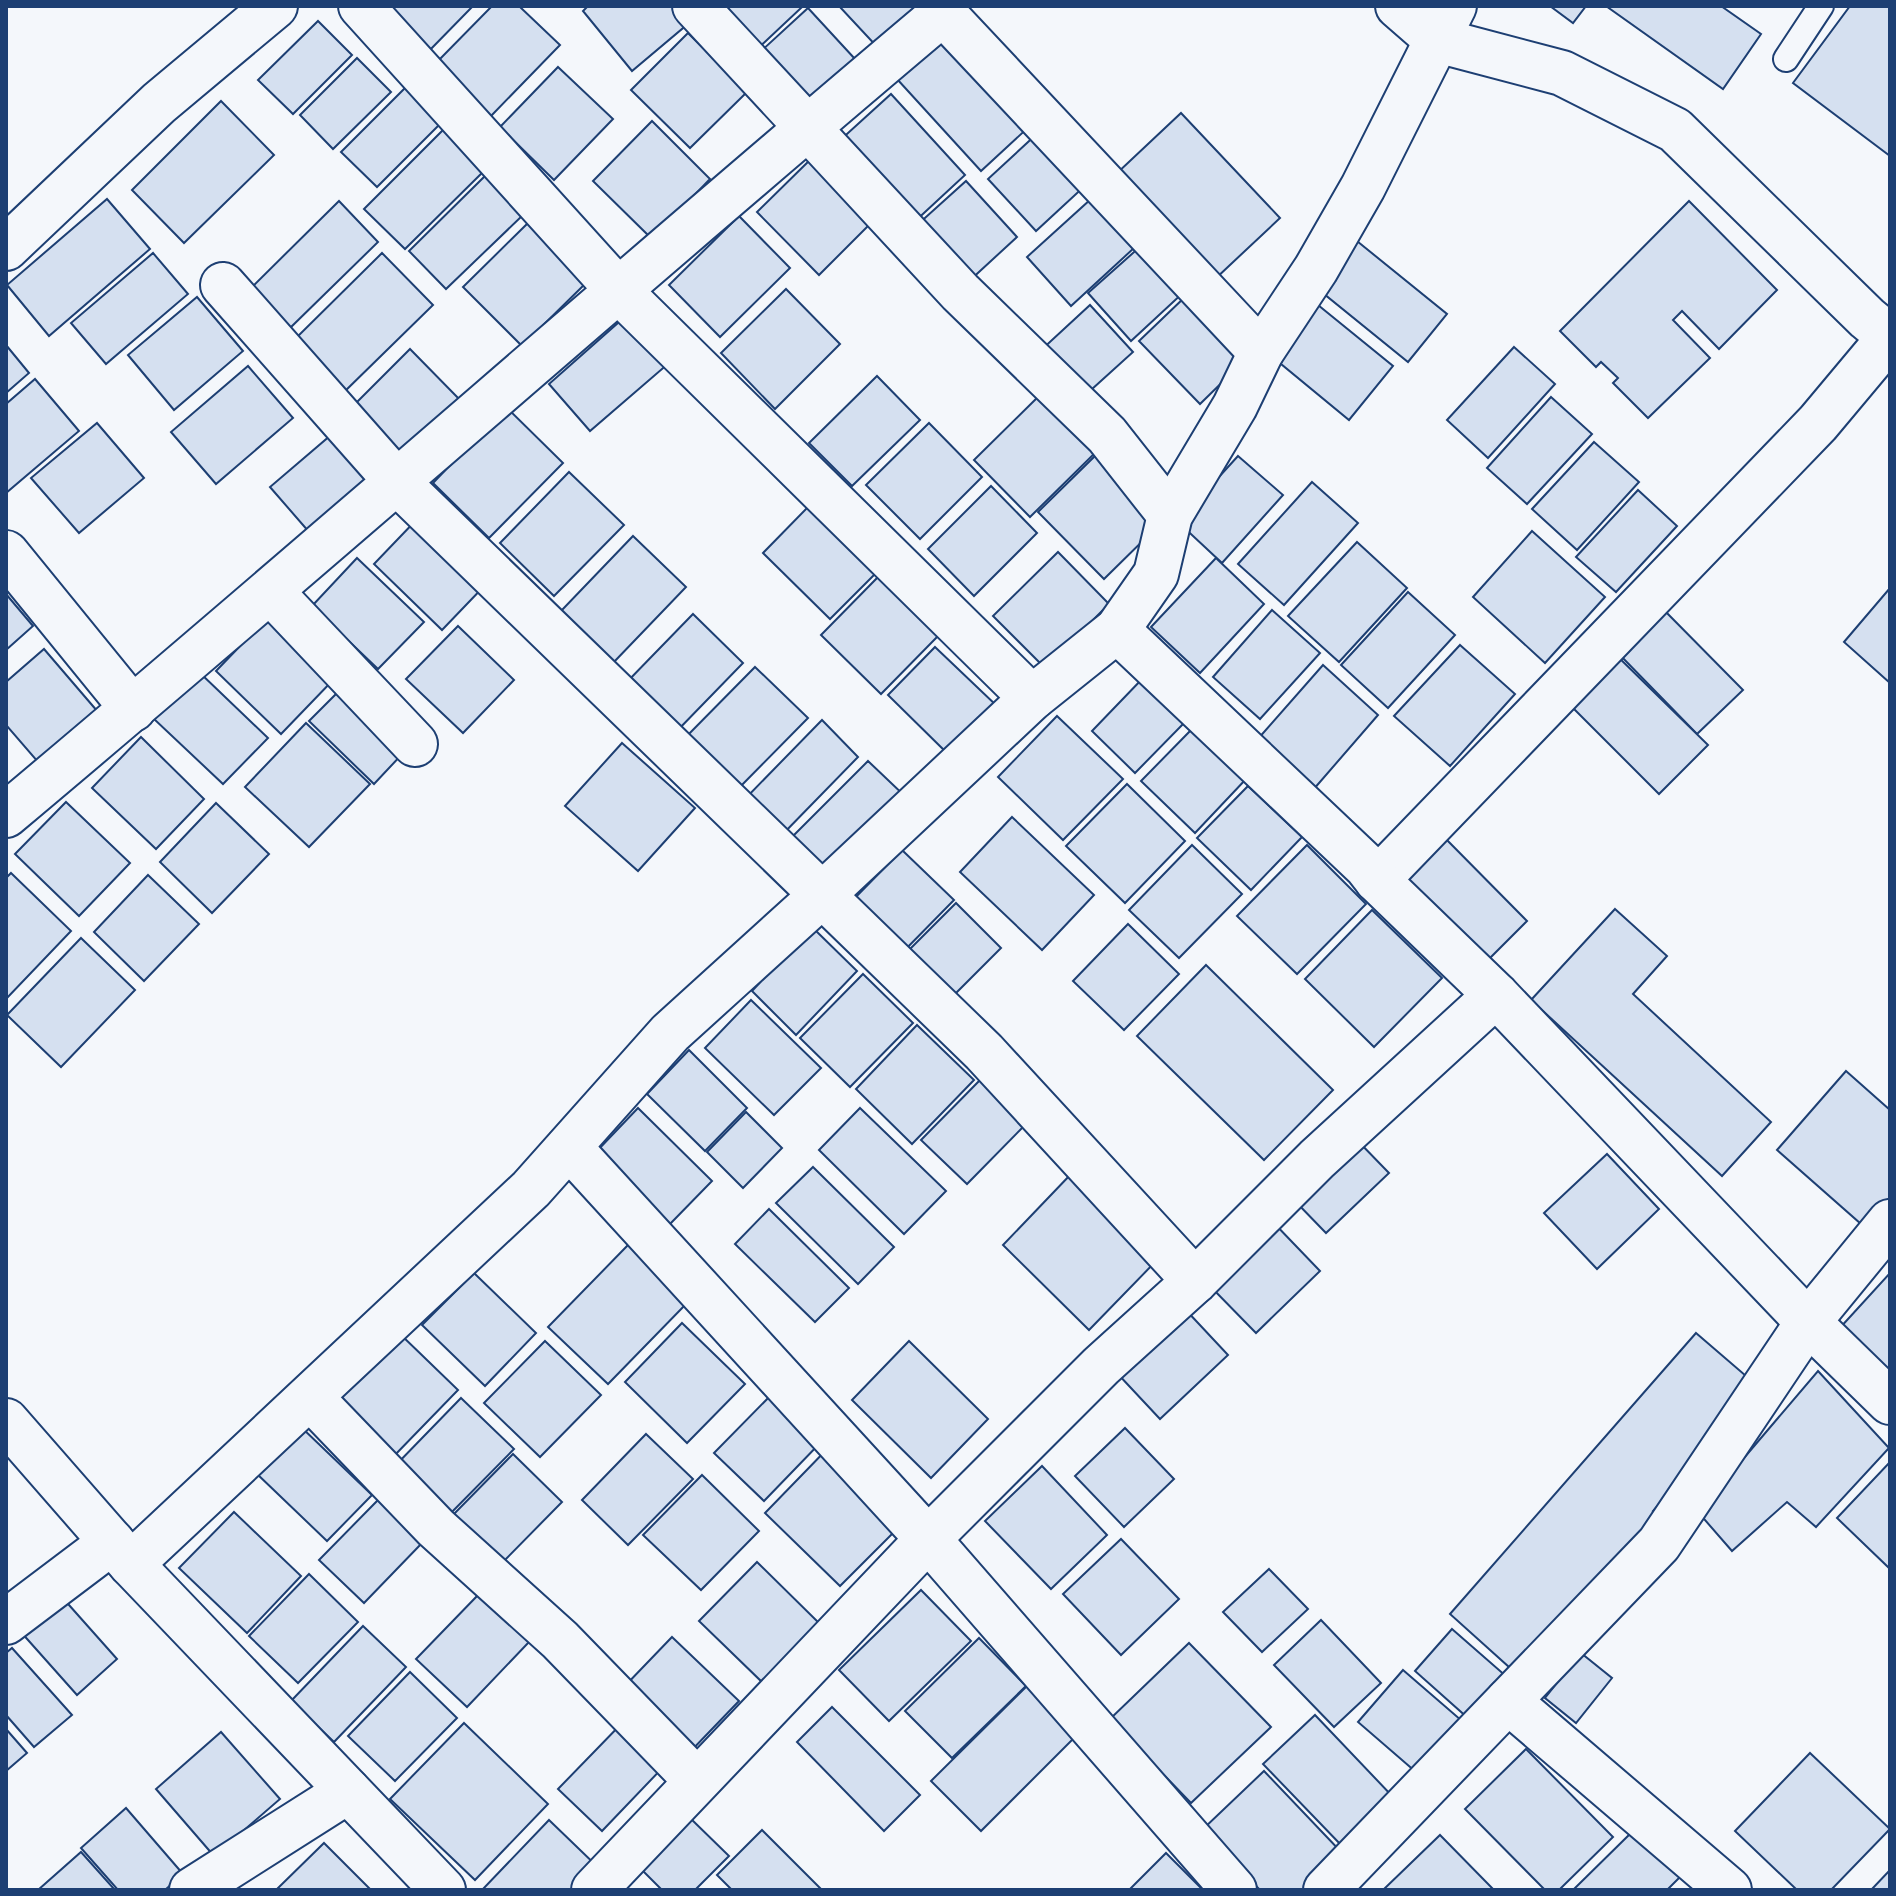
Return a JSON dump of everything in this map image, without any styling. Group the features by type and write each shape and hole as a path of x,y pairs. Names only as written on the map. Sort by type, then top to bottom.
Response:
{"street":[{"path":"6,248 159,103 275,6"},
{"path":"361,6 619,291 1032,698"},
{"path":"695,6 960,292 1107,435 1170,515"},
{"path":"1377,880 1818,423 1890,337 1675,130 1562,73 1398,6"},
{"path":"6,815 398,483 940,10 1261,352"},
{"path":"6,1622 122,1553 310,1397 531,1189 670,1033 1032,698 1117,630 1156,574 1170,515 1235,406 1261,352 1316,269 1363,187 1445,23"},
{"path":"223,285 398,483 984,1052 1195,1281"},
{"path":"6,553 133,709"},
{"path":"271,592 415,744"},
{"path":"1117,630 1355,855 1496,995 1808,1322 1890,1402"},
{"path":"594,1890 928,1539 1101,1366 1195,1281 1317,1159 1496,995"},
{"path":"569,1147 928,1539 1234,1890"},
{"path":"1326,1890 1659,1544 1808,1322 1890,1222"},
{"path":"310,1397 436,1528 560,1640 696,1780"},
{"path":"6,1421 122,1553 443,1890"},
{"path":"1508,1701 1729,1890"},
{"path":"192,1890 348,1791"}],"lane":[{"path":"1786,59 1821,6"}],"building":[{"path":"374,6 473,6 425,55"},
{"path":"492,6 519,6 560,45 490,117 435,64"},
{"path":"588,6 676,6 689,23 632,71 583,11"},
{"path":"708,6 799,6 801,8 753,53"},
{"path":"839,6 918,6 880,50"},
{"path":"1550,6 1586,6 1573,23"},
{"path":"1606,6 1721,6 1761,34 1723,89"},
{"path":"1850,6 1890,6 1890,156 1793,83"},
{"path":"808,8 855,59 807,104 759,53"},
{"path":"318,21 352,55 293,114 258,80"},
{"path":"947,32 1032,124 981,171 897,79"},
{"path":"688,33 747,92 690,148 631,90"},
{"path":"357,58 391,92 333,149 300,115"},
{"path":"558,67 613,119 554,180 500,127"},
{"path":"407,86 442,122 377,187 341,152"},
{"path":"891,94 965,175 911,225 837,143"},
{"path":"221,101 274,155 184,243 132,190"},
{"path":"1181,113 1280,218 1214,280 1115,175"},
{"path":"652,121 710,179 652,239 593,181"},
{"path":"448,125 489,166 405,249 364,209"},
{"path":"1040,131 1088,183 1036,231 988,179"},
{"path":"815,155 877,217 819,275 757,212"},
{"path":"485,176 523,215 446,289 409,251"},
{"path":"966,181 1017,237 967,283 916,226"},
{"path":"107,199 150,249 49,336 7,285"},
{"path":"1091,199 1134,248 1071,306 1027,257"},
{"path":"339,201 378,242 289,329 250,289"},
{"path":"1689,201 1777,290 1719,349 1682,311 1673,320 1710,358 1648,418 1613,383 1618,378 1601,362 1596,367 1560,331"},
{"path":"739,216 790,268 720,337 669,285"},
{"path":"529,222 588,281 522,346 463,287"},
{"path":"1352,237 1447,314 1408,362 1313,285"},
{"path":"1142,245 1185,291 1131,341 1088,293"},
{"path":"153,253 188,294 106,364 71,323"},
{"path":"382,253 433,305 341,395 290,344"},
{"path":"786,289 840,344 775,409 721,353"},
{"path":"1186,296 1246,359 1200,404 1139,341"},
{"path":"197,297 243,351 174,410 128,355"},
{"path":"1090,305 1133,352 1081,399 1039,352"},
{"path":"1318,305 1393,366 1349,420 1275,359"},
{"path":"627,315 669,363 590,431 549,384"},
{"path":"6,345 29,373 6,393"},
{"path":"1514,347 1555,384 1488,458 1447,420"},
{"path":"410,349 464,404 401,466 348,411"},
{"path":"248,366 293,418 216,484 171,432"},
{"path":"877,376 920,420 852,486 809,443"},
{"path":"35,379 79,431 6,493 6,404"},
{"path":"1042,393 1099,449 1030,517 974,460"},
{"path":"1551,397 1592,434 1527,504 1487,468"},
{"path":"506,407 563,463 489,538 433,483"},
{"path":"97,423 144,478 79,533 31,478"},
{"path":"929,423 982,477 920,539 866,485"},
{"path":"331,435 376,489 316,540 270,487"},
{"path":"1594,442 1639,482 1577,550 1532,509"},
{"path":"1096,455 1162,522 1104,579 1038,512"},
{"path":"1238,456 1283,495 1222,563 1178,522"},
{"path":"569,472 624,525 554,596 500,543"},
{"path":"1312,482 1358,523 1284,605 1238,564"},
{"path":"991,486 1037,533 974,596 928,549"},
{"path":"1638,490 1677,526 1616,592 1576,557"},
{"path":"808,507 876,573 830,619 763,553"},
{"path":"421,515 490,580 442,630 374,564"},
{"path":"1532,531 1605,597 1545,663 1473,597"},
{"path":"633,536 686,587 613,663 561,611"},
{"path":"1357,542 1407,588 1339,662 1288,616"},
{"path":"1058,552 1109,604 1045,668 993,616"},
{"path":"357,558 424,622 378,669 312,606"},
{"path":"1216,558 1264,604 1200,673 1151,627"},
{"path":"879,576 939,635 881,694 821,635"},
{"path":"1890,588 1890,683 1844,642"},
{"path":"1408,592 1455,635 1388,708 1341,665"},
{"path":"6,594 33,626 6,650"},
{"path":"1660,606 1743,690 1697,734 1616,651"},
{"path":"1272,610 1320,653 1260,719 1213,677"},
{"path":"693,614 743,663 673,735 623,686"},
{"path":"270,615 335,678 281,734 216,671"},
{"path":"458,626 514,680 463,733 406,679"},
{"path":"1460,645 1515,694 1450,766 1394,716"},
{"path":"935,647 998,707 950,756 888,695"},
{"path":"1609,648 1708,745 1659,794 1561,696"},
{"path":"44,649 104,719 45,770 6,725 6,682"},
{"path":"1323,665 1378,715 1313,790 1257,740"},
{"path":"755,667 808,718 732,795 679,744"},
{"path":"199,672 268,738 223,784 154,719"},
{"path":"1144,677 1187,720 1135,773 1092,731"},
{"path":"341,689 405,751 374,784 309,721"},
{"path":"1057,716 1123,779 1063,840 998,777"},
{"path":"822,720 858,757 778,839 741,803"},
{"path":"306,723 370,784 309,847 245,787"},
{"path":"1194,727 1247,778 1195,833 1141,781"},
{"path":"141,737 204,799 156,849 92,788"},
{"path":"622,743 695,808 638,871 565,806"},
{"path":"868,761 909,800 827,884 785,844"},
{"path":"1127,784 1185,841 1125,903 1066,846"},
{"path":"1248,786 1302,837 1251,890 1197,838"},
{"path":"66,802 130,863 79,916 15,854"},
{"path":"216,803 269,854 212,913 160,862"},
{"path":"1012,817 1094,895 1042,950 960,872"},
{"path":"1441,834 1527,921 1482,966 1396,879"},
{"path":"1192,845 1242,894 1179,958 1129,910"},
{"path":"1307,845 1366,904 1297,974 1237,916"},
{"path":"902,850 954,900 896,959 844,909"},
{"path":"11,873 71,931 6,999 6,878"},
{"path":"148,875 199,924 144,981 94,932"},
{"path":"956,903 1001,948 948,1001 902,957"},
{"path":"1615,909 1667,956 1633,994 1771,1122 1722,1176 1531,1000"},
{"path":"1372,910 1442,978 1374,1047 1305,979"},
{"path":"1128,924 1179,974 1124,1030 1073,981"},
{"path":"812,927 857,971 796,1035 752,991"},
{"path":"81,938 135,990 61,1067 7,1015"},
{"path":"1206,965 1333,1090 1264,1160 1137,1036"},
{"path":"863,974 913,1023 850,1087 800,1038"},
{"path":"751,1000 821,1068 774,1115 705,1048"},
{"path":"917,1025 974,1080 912,1144 856,1089"},
{"path":"689,1050 747,1108 705,1151 647,1094"},
{"path":"1846,1071 1890,1110 1890,1207 1869,1231 1777,1150"},
{"path":"983,1077 1028,1122 967,1184 921,1140"},
{"path":"638,1108 712,1181 669,1225 595,1153"},
{"path":"860,1108 946,1191 904,1234 819,1150"},
{"path":"746,1112 782,1148 743,1188 707,1152"},
{"path":"1355,1138 1389,1173 1326,1233 1293,1199"},
{"path":"1607,1154 1659,1209 1597,1269 1544,1213"},
{"path":"813,1167 894,1247 858,1284 776,1203"},
{"path":"1072,1173 1159,1258 1089,1330 1003,1245"},
{"path":"769,1209 849,1288 815,1322 735,1244"},
{"path":"1271,1220 1320,1271 1256,1333 1207,1283"},
{"path":"629,1244 688,1302 608,1384 548,1327"},
{"path":"474,1273 536,1333 485,1386 422,1325"},
{"path":"1890,1273 1890,1377 1838,1330"},
{"path":"1184,1308 1228,1355 1160,1419 1116,1372"},
{"path":"682,1323 745,1384 687,1443 625,1382"},
{"path":"398,1332 458,1390 391,1459 331,1401"},
{"path":"1696,1333 1760,1388 1653,1511 1660,1516 1519,1676 1450,1614"},
{"path":"545,1341 601,1395 540,1457 484,1403"},
{"path":"909,1341 988,1419 931,1478 852,1400"},
{"path":"1818,1371 1889,1448 1816,1527 1787,1502 1732,1551 1698,1512"},
{"path":"774,1392 823,1440 764,1501 714,1453"},
{"path":"461,1398 514,1449 443,1521 391,1470"},
{"path":"300,1426 372,1495 327,1541 255,1472"},
{"path":"1125,1428 1174,1479 1124,1527 1075,1476"},
{"path":"646,1434 693,1479 628,1545 582,1500"},
{"path":"833,1443 909,1517 840,1586 765,1513"},
{"path":"513,1454 562,1502 498,1567 449,1519"},
{"path":"1890,1462 1890,1565 1888,1567 1837,1518"},
{"path":"1042,1466 1107,1535 1051,1589 985,1521"},
{"path":"702,1475 759,1531 701,1590 643,1535"},
{"path":"378,1500 423,1542 364,1603 319,1560"},
{"path":"234,1512 301,1576 247,1633 179,1568"},
{"path":"1121,1539 1179,1599 1121,1655 1063,1594"},
{"path":"757,1562 821,1625 764,1684 699,1621"},
{"path":"1269,1569 1308,1609 1262,1652 1223,1612"},
{"path":"309,1574 358,1622 298,1683 249,1636"},
{"path":"921,1590 971,1641 889,1721 839,1670"},
{"path":"479,1594 529,1642 467,1707 416,1659"},
{"path":"61,1596 117,1659 77,1695 20,1631"},
{"path":"1321,1620 1381,1683 1334,1727 1274,1665"},
{"path":"363,1626 406,1667 334,1742 291,1701"},
{"path":"1452,1629 1507,1677 1469,1719 1415,1671"},
{"path":"672,1637 739,1701 688,1754 621,1690"},
{"path":"979,1638 1026,1686 952,1758 905,1711"},
{"path":"1189,1643 1271,1727 1191,1803 1110,1719"},
{"path":"12,1648 72,1715 34,1747 6,1715 6,1653"},
{"path":"1581,1653 1612,1678 1576,1723 1545,1698"},
{"path":"1403,1670 1469,1727 1424,1779 1358,1722"},
{"path":"410,1672 457,1718 395,1781 348,1736"},
{"path":"1032,1681 1081,1731 981,1831 931,1781"},
{"path":"832,1707 920,1795 884,1831 797,1742"},
{"path":"1315,1715 1394,1798 1343,1847 1263,1764"},
{"path":"626,1719 669,1761 602,1831 558,1789"},
{"path":"464,1723 548,1804 475,1880 390,1799"},
{"path":"6,1729 27,1753 6,1771"},
{"path":"221,1732 280,1799 214,1856 156,1789"},
{"path":"1526,1749 1613,1837 1559,1890 1545,1890 1465,1809"},
{"path":"1810,1753 1890,1829 1831,1890 1797,1890 1735,1831"},
{"path":"1264,1771 1344,1855 1308,1890 1260,1890 1202,1830"},
{"path":"126,1808 183,1874 165,1890 118,1890 81,1848"},
{"path":"687,1815 729,1856 695,1890 662,1890 636,1864"},
{"path":"549,1820 604,1873 588,1890 482,1890"},
{"path":"762,1830 822,1890 732,1890 717,1875"},
{"path":"1634,1830 1680,1877 1667,1890 1573,1890"},
{"path":"1440,1835 1494,1890 1383,1890"},
{"path":"324,1843 371,1890 276,1890"},
{"path":"81,1852 115,1890 38,1890"},
{"path":"1166,1853 1203,1890 1129,1890"},
{"path":"1890,1870 1890,1890 1871,1890"}]}
